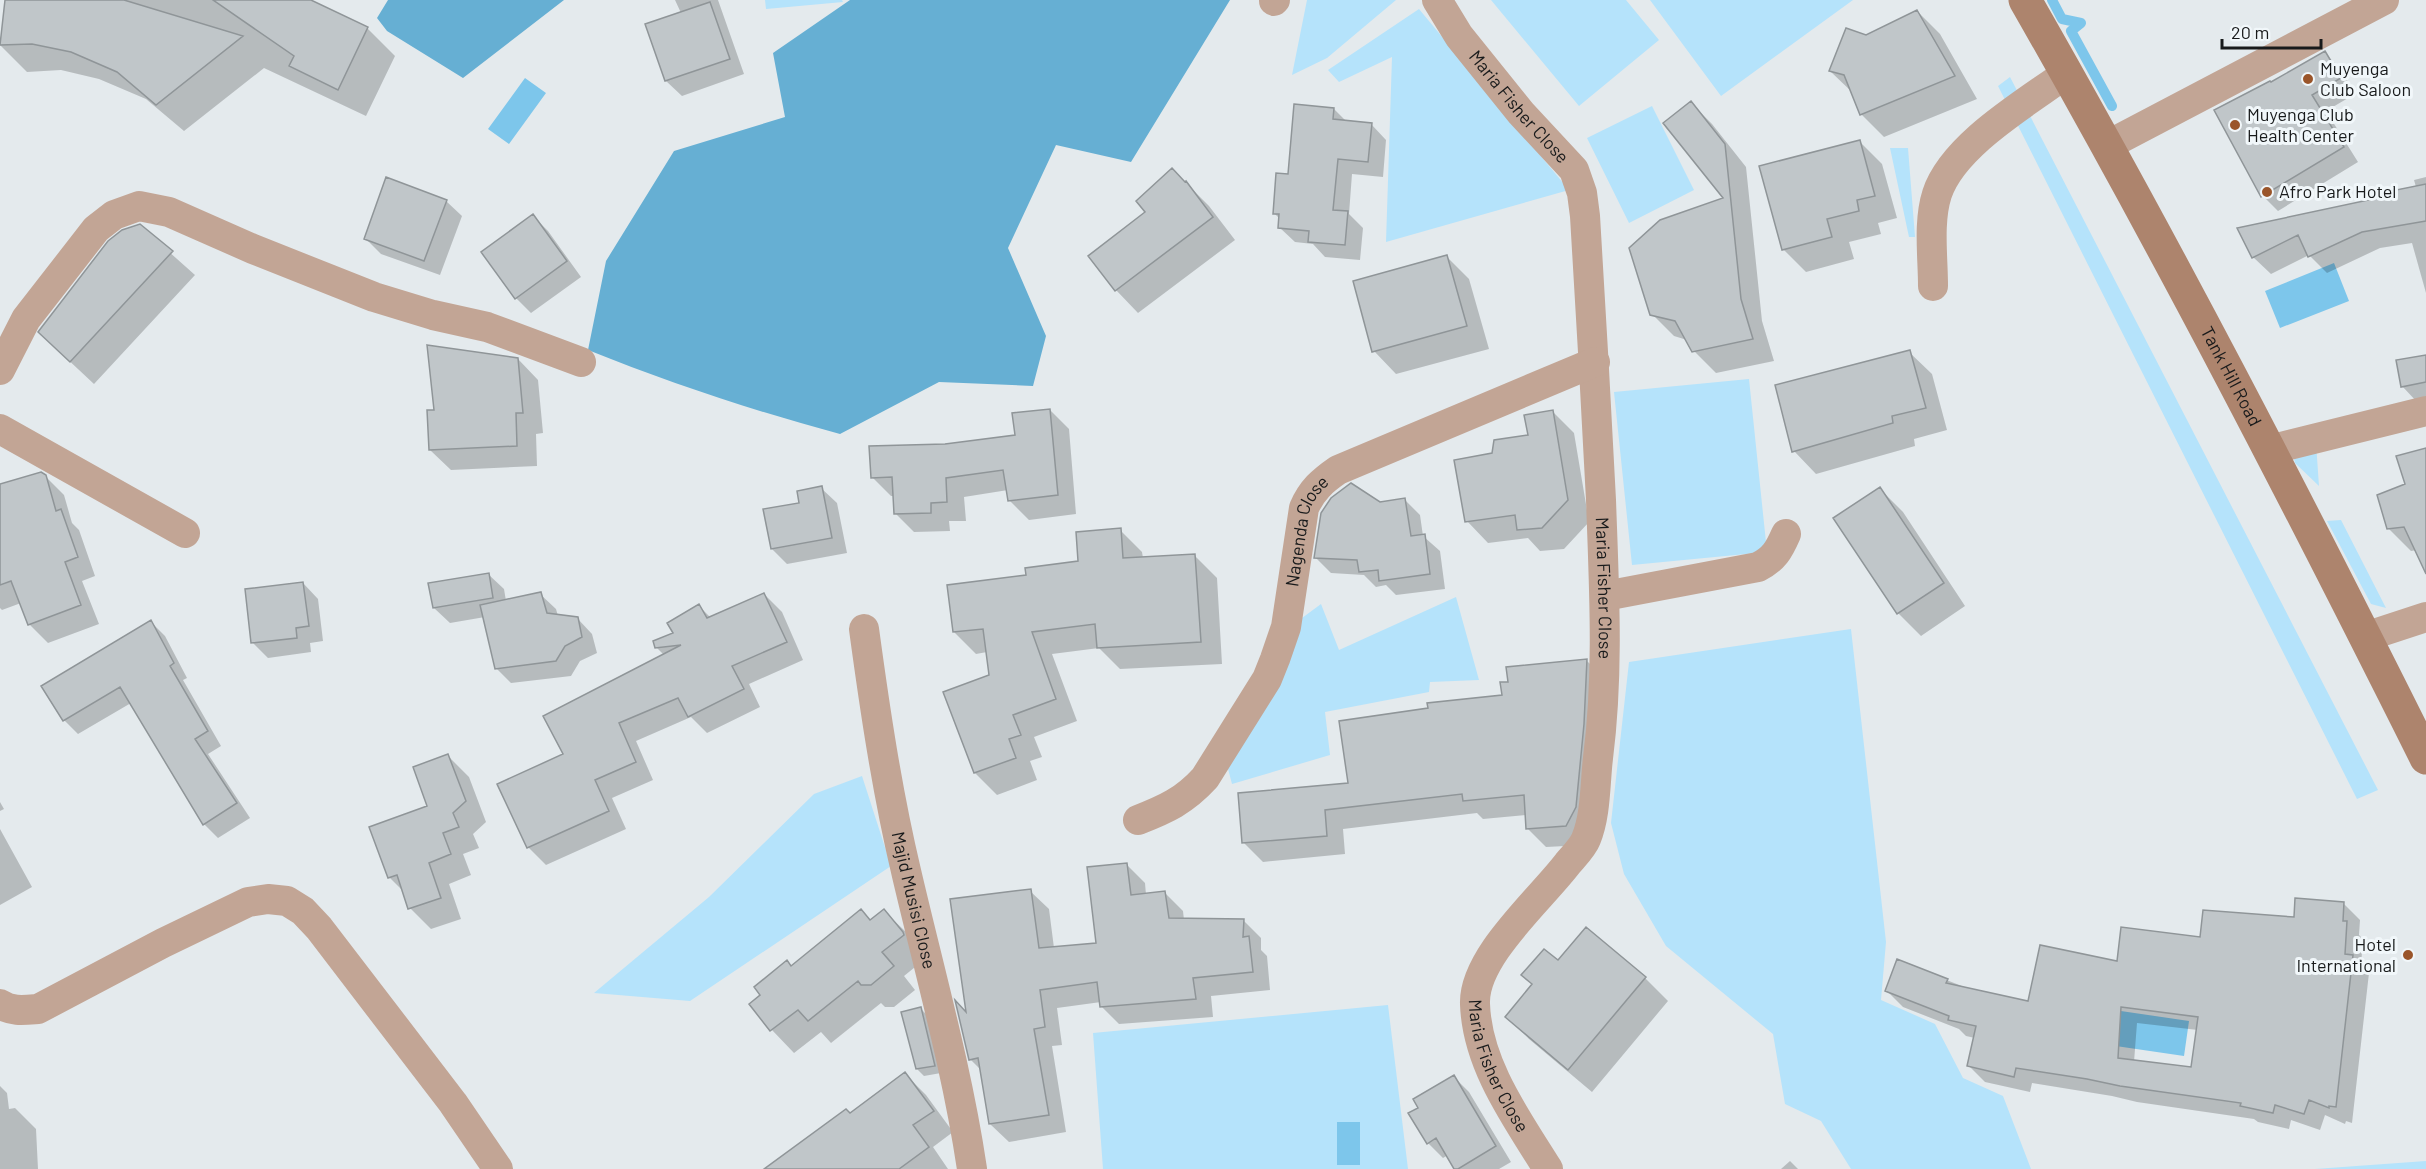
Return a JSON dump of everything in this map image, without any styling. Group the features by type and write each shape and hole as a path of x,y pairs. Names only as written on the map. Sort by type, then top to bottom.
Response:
{"street":[{"name":"Maria Fisher Close","path":"1437,0 1459,36 1521,113 1574,170 1582,193 1585,216 1606,640 1603,716 1591,817 1586,840 1491,955 1476,985 1475,1004 1479,1035 1494,1078 1548,1169"},
{"name":"Tank Hill Road","path":"2025,0 2108,146 2269,450 2426,758"},
{"path":"2108,146 2384,0"},
{"path":"1934,286 1933,219 1936,195 1947,172 1969,146 2067,73"},
{"path":"2,364 26,319 96,229 114,215 139,206 169,212 363,293 433,315 487,327 581,362"},
{"name":"Nagenda Close","path":"1137,820 1176,804 1193,791 1205,778 1267,680 1286,627 1304,508 1311,493 1338,471 1594,362"},
{"path":"2269,450 2426,411"},
{"path":"0,429 185,533"},
{"path":"1605,596 1758,567 1778,552 1786,534"},
{"path":"2366,637 2426,617"},
{"name":"Majid Musisi Close","path":"864,629 881,752 906,870 938,997 972,1169"},
{"path":"0,1004 6,1008 22,1011 38,1009 163,943 248,902 268,899 287,901 303,911 319,928 453,1103 498,1169"}],"shaded area":[{"path":"388,0 564,0 463,78 387,31 377,18"},
{"path":"765,0 842,0 843,2 766,9"},
{"path":"850,0 1230,0 1131,162 1056,145 1008,248 1046,336 1033,386 939,382 840,434 712,396 588,350 606,261 674,151 785,117 773,53"},
{"path":"1307,0 1396,0 1327,58 1292,75"},
{"path":"1491,0 1626,0 1659,40 1579,106"},
{"path":"1650,0 1853,0 1721,96"},
{"path":"1419,9 1569,190 1386,242 1392,57 1339,82 1328,70"},
{"path":"2010,77 2378,790 2357,799 1998,86"},
{"path":"525,78 546,93 509,144 488,129"},
{"path":"1652,106 1694,190 1629,223 1587,138"},
{"path":"1890,148 1908,148 1915,237 1909,237"},
{"path":"2334,263 2349,301 2280,328 2265,291"},
{"path":"1749,379 1767,552 1632,565 1614,392"},
{"path":"2316,443 2319,486 2295,463 2292,447"},
{"path":"2341,520 2386,608 2371,604 2327,521"},
{"path":"1456,597 1479,680 1430,682 1429,692 1325,712 1330,755 1232,784 1227,765 1298,621 1321,604 1339,650"},
{"path":"1851,629 1886,942 1881,1000 1935,1024 1963,1078 2003,1096 2031,1169 1851,1169 1821,1121 1785,1104 1773,1034 1666,946 1624,874 1611,823 1629,662"},
{"path":"862,776 891,866 690,1001 594,993 709,897 814,794"},
{"path":"1388,1005 1408,1169 1103,1169 1093,1033"},
{"path":"2114,1010 2189,1021 2184,1056 2109,1045"},
{"path":"1337,1122 1360,1122 1360,1165 1337,1165"},
{"path":"2426,1161 2426,1169 2315,1169"}],"building":[{"path":"5,0 124,0 243,36 156,105 117,72 71,52 32,44 0,45"},
{"path":"213,0 311,0 368,27 338,90 289,66 294,56"},
{"path":"710,2 730,59 665,81 645,24"},
{"path":"1917,10 1955,76 1860,115 1844,75 1829,71 1846,28 1866,35"},
{"path":"2325,51 2341,78 2312,95 2344,147 2261,197 2214,110 2271,82"},
{"path":"1691,101 1725,144 1741,299 1753,339 1692,352 1675,321 1650,315 1629,248 1660,220 1723,198 1663,123"},
{"path":"1294,104 1334,108 1333,119 1372,123 1368,162 1338,159 1333,210 1348,211 1345,245 1308,242 1309,231 1278,228 1279,214 1273,214 1276,173 1288,174"},
{"path":"1860,140 1875,196 1857,200 1859,211 1827,219 1832,237 1782,250 1759,166"},
{"path":"1172,168 1186,181 1213,217 1115,291 1088,256 1145,212 1136,201"},
{"path":"386,177 447,200 424,261 364,239"},
{"path":"2426,184 2426,221 2362,232 2308,257 2298,235 2252,258 2237,228 2392,195 2391,191"},
{"path":"533,214 567,261 515,299 481,252"},
{"path":"140,224 173,251 70,362 38,332 108,241 122,230"},
{"path":"1447,255 1467,326 1372,352 1353,281"},
{"path":"427,345 518,358 523,413 516,413 517,446 429,450 427,410 434,410"},
{"path":"1910,350 1926,408 1892,416 1893,423 1792,452 1775,385"},
{"path":"2426,355 2426,382 2401,387 2396,360"},
{"path":"1050,409 1058,495 1008,501 1003,470 946,478 947,502 931,503 931,513 894,514 892,477 871,478 869,446 945,444 1015,435 1012,413"},
{"path":"1553,410 1568,500 1542,528 1517,530 1515,515 1465,522 1454,460 1492,453 1494,440 1528,435 1524,415"},
{"path":"2426,448 2426,574 2404,527 2387,529 2377,495 2405,484 2396,456"},
{"path":"41,472 46,475 56,511 61,509 78,557 65,562 81,605 28,625 11,581 0,585 0,484"},
{"path":"1351,483 1380,502 1405,498 1411,536 1425,534 1430,574 1379,581 1378,570 1359,572 1357,560 1314,558 1321,513 1331,498"},
{"path":"822,486 832,538 771,549 763,509 799,503 797,491"},
{"path":"1880,487 1944,583 1897,614 1833,518"},
{"path":"1121,528 1123,558 1195,554 1201,642 1097,648 1095,624 1032,632 1056,699 1013,715 1021,735 1009,739 1016,758 974,773 943,692 989,675 983,629 953,632 947,585 1026,575 1025,568 1078,561 1076,532"},
{"path":"489,573 493,598 433,608 428,583"},
{"path":"303,582 309,626 296,628 297,638 251,643 245,589"},
{"path":"541,592 547,613 578,617 582,637 565,646 556,661 495,669 480,605"},
{"path":"764,593 787,642 732,666 744,689 688,717 678,698 619,723 636,762 595,780 609,811 527,848 497,784 563,754 543,716 681,645 655,648 653,641 673,633 667,623 699,604 707,618"},
{"path":"151,620 174,663 170,666 208,731 195,739 237,803 203,825 120,687 63,721 41,686"},
{"path":"1587,659 1584,724 1576,807 1566,826 1526,829 1524,795 1463,801 1462,794 1325,810 1327,836 1242,843 1238,793 1348,783 1339,721 1428,708 1427,703 1502,695 1500,682 1508,682 1506,667"},
{"path":"448,754 466,801 453,813 459,827 443,833 451,854 429,863 441,898 408,909 397,875 388,878 369,827 427,806 413,767"},
{"path":"1127,863 1131,895 1165,891 1169,918 1244,919 1243,937 1249,936 1253,972 1193,978 1196,999 1100,1007 1097,982 1040,990 1045,1027 1034,1029 1049,1115 989,1124 978,1058 969,1060 955,1000 966,1012 950,899 1031,889 1039,948 1096,943 1087,867"},
{"path":"2295,898 2344,902 2343,921 2347,921 2345,954 2353,955 2336,1107 2329,1106 2329,1108 2309,1100 2304,1114 2275,1105 2273,1113 2240,1106 2241,1103 2120,1086 2016,1068 2014,1077 1967,1066 1976,1026 1948,1020 1949,1016 1885,991 1897,959 1948,979 1946,983 2028,1001 2040,945 2117,961 2121,927 2200,937 2203,910 2294,917","holes":["2121,1007 2198,1017 2191,1067 2118,1058"]},
{"path":"861,909 870,920 884,909 903,932 904,935 882,952 894,966 871,985 861,985 858,981 808,1021 798,1010 770,1031 749,1004 760,995 754,987 787,960 791,966"},
{"path":"1586,927 1646,977 1568,1070 1505,1017 1532,984 1521,975 1544,949 1558,960"},
{"path":"921,1007 935,1066 916,1069 901,1012"},
{"path":"905,1072 934,1111 913,1125 929,1147 899,1169 764,1169 846,1109 850,1113"},
{"path":"1454,1075 1496,1146 1458,1169 1454,1169 1436,1138 1427,1144 1408,1113 1418,1108 1413,1099"}],"waterway":[{"path":"2052,0 2062,19 2081,23 2071,31 2112,106"}],"place":[{"name":"Muyenga Club Saloon","path":"2308,79"},
{"name":"Muyenga Club Health Center","path":"2235,125"},
{"name":"Afro Park Hotel","path":"2267,192"},
{"name":"Hotel International","path":"2408,955"}]}
